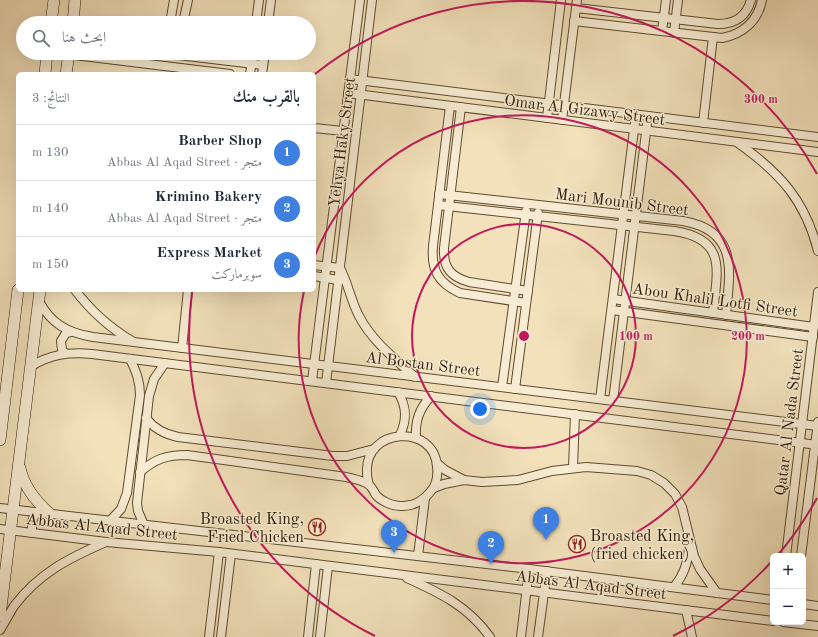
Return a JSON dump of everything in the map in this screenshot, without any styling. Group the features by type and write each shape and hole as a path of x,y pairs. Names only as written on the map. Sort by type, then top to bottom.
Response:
{"street":[{"path":"52,16 54,0"},
{"path":"74,16 75,0"},
{"path":"171,16 174,0"},
{"path":"185,16 188,0"},
{"path":"257,16 259,0"},
{"path":"269,16 271,0"},
{"name":"Yehya Haky Street","path":"312,381 360,0"},
{"name":"Yehya Haky Street","path":"326,383 372,0"},
{"path":"547,118 561,0"},
{"path":"662,31 666,0"},
{"path":"674,32 678,0"},
{"path":"562,120 576,4 664,18 728,24 736,21 744,15 751,0"},
{"path":"574,21 713,37 731,36 747,27 758,13 762,0"},
{"path":"703,123 713,37"},
{"path":"45,72 46,60"},
{"path":"65,60 66,72"},
{"path":"118,60 212,72"},
{"path":"163,66 164,60"},
{"path":"176,68 177,60"},
{"path":"222,60 263,65"},
{"path":"250,72 252,60"},
{"path":"262,72 264,60"},
{"name":"Omar Al Gizawy Street","path":"350,79 818,137"},
{"name":"Omar Al Gizawy Street","path":"348,93 818,152"},
{"path":"450,106 432,256 433,266 443,283 460,293 526,303"},
{"path":"461,107 444,258 447,267 452,274 460,280 528,291"},
{"path":"600,399 636,114"},
{"path":"613,401 648,116"},
{"path":"316,128 343,131"},
{"path":"738,142 759,158 788,186 804,212 814,234 818,251"},
{"name":"Mari Mounib Street","path":"439,194 695,223 708,230 720,240 725,249 730,268 726,315"},
{"path":"502,387 527,204"},
{"name":"Mari Mounib Street","path":"438,205 684,233 701,239 714,253 717,262 713,313"},
{"path":"515,389 539,206"},
{"path":"316,264 340,268 360,317 370,333 383,348 415,377"},
{"path":"316,276 338,280"},
{"path":"0,440 18,292"},
{"path":"77,292 100,318 135,342"},
{"path":"182,348 188,292"},
{"name":"Qatar Al Nada Street","path":"786,553 818,292"},
{"path":"0,616 5,530 13,510 39,296"},
{"name":"Al Bostan Street","path":"39,296 45,312 55,322 71,332 93,337 818,426"},
{"name":"Abou Khalil Lotfi Street","path":"613,299 814,327"},
{"name":"Abou Khalil Lotfi Street","path":"612,310 812,337"},
{"path":"65,353 61,346 61,341 63,337 71,332"},
{"name":"Al Bostan Street","path":"30,367 40,360 65,353 92,354 817,445"},
{"path":"110,521 121,509 127,493 140,395 139,377 130,359"},
{"path":"144,525 137,503 146,418 154,379 165,363"},
{"path":"398,392 403,400 405,409 404,423 400,435"},
{"path":"416,438 416,420 422,407 431,396"},
{"path":"573,468 575,414"},
{"path":"146,418 151,425 159,430 178,437 333,456 347,456 374,449"},
{"name":"Qatar Al Nada Street","path":"801,553 817,445 818,422"},
{"path":"400,435 416,438 426,444 433,452 437,463 438,476 434,488 426,498 414,505 401,506 388,503 377,496 369,485 366,473 368,460 374,449 381,442 400,435"},
{"path":"140,472 149,464 161,458 174,455 186,455 340,476 358,480 369,485"},
{"path":"437,463 454,476 464,480 482,482 518,480 552,471 573,468 602,468 637,471 651,475 664,483 675,494 682,507 694,556 700,569 717,592"},
{"path":"18,464 30,492 37,502 50,514"},
{"path":"434,488 464,480"},
{"path":"418,556 426,498"},
{"name":"Abbas Al Aqad Street","path":"0,508 547,571 770,600"},
{"path":"32,533 32,520 34,515 38,512"},
{"name":"Abbas Al Aqad Street","path":"5,530 106,542 219,552 770,621"},
{"path":"0,630 14,607 27,591 42,577 75,555 106,542"},
{"path":"674,587 686,568 690,543"},
{"path":"209,637 219,552"},
{"path":"221,637 231,554"},
{"path":"308,637 316,564"},
{"path":"320,637 328,566"},
{"path":"521,637 529,569"},
{"path":"538,637 547,571"},
{"path":"399,575 438,592 455,602 470,614 490,637"},
{"path":"806,604 818,606"},
{"path":"686,610 692,637"},
{"path":"806,625 818,626"}],"place":[{"name":"Broasted King, Fried Chicken","path":"317,527"},
{"name":"Barber Shop","path":"546,540"},
{"name":"Broasted King, (fried chicken)","path":"577,544"},
{"name":"Express Market","path":"394,553"},
{"name":"Krimino Bakery","path":"491,564"}]}
